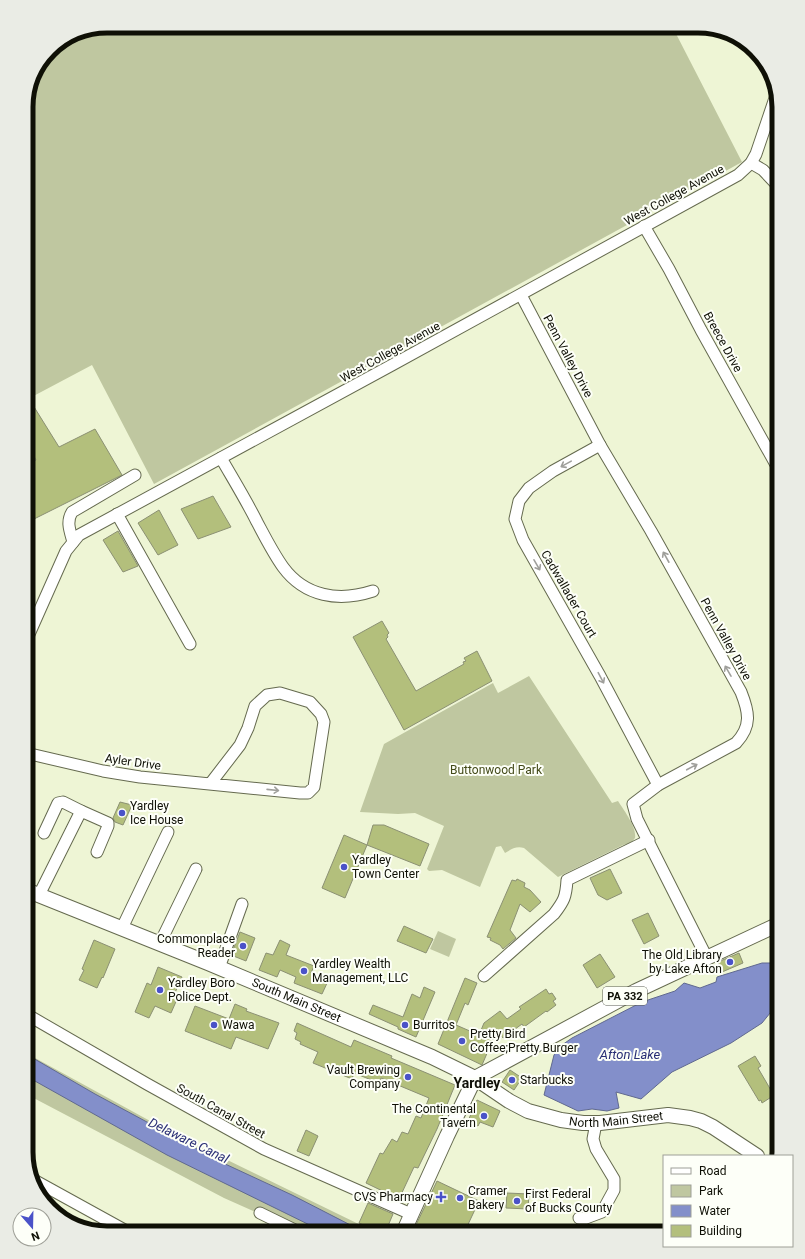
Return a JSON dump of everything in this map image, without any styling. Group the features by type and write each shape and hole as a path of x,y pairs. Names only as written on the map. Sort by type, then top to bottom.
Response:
{"main road":[{"name":"South Main Street","path":"33,892 160,943 432,1057 476,1078"},
{"name":"PA 332","path":"476,1078 636,990 772,927"},
{"name":"North Main Street","path":"476,1078 509,1102 528,1111 561,1120 596,1123 668,1115 701,1121 713,1127 755,1155"},
{"path":"406,1226 476,1078"}],"street":[{"name":"West College Avenue","path":"33,625 66,551 79,535 521,295 738,175 751,162 756,154 772,108"},
{"path":"751,162 763,170 772,180"},
{"name":"Breece Drive","path":"644,226 772,457"},
{"name":"Penn Valley Drive","path":"521,295 600,445 651,531 740,692 746,706 748,714 747,724 744,733 736,743 658,785 633,804 653,851 669,880 707,958"},
{"name":"Cadwallader Court","path":"600,445 553,471 529,488 519,501 515,519 523,540 600,676 658,785"},
{"path":"221,458 271,548 283,567 294,580 309,590 328,596 342,597 373,591"},
{"path":"73,542 68,525 69,517 72,512 134,475"},
{"path":"117,514 190,644"},
{"name":"Ayler Drive","path":"33,755 103,771 140,777 238,787 300,793 308,793 314,787 324,722 321,714 310,702 280,693 267,695 255,706 248,728 240,745 210,784"},
{"path":"44,833 58,803 63,802 108,823 98,852"},
{"path":"33,890 81,811"},
{"path":"122,928 168,832"},
{"path":"484,976 554,914 566,896 567,880 649,840"},
{"path":"160,943 196,869"},
{"path":"219,968 242,904"},
{"name":"South Canal Street","path":"33,1018 264,1149 411,1214"},
{"path":"579,1218 586,1218 602,1212 614,1190 614,1179 596,1149 593,1139 596,1123"},
{"path":"40,1184 117,1226"},
{"path":"260,1213 287,1226"}],"green space":[{"path":"676,33 742,162 154,484 92,365 33,396 34,92 45,66 58,51 70,43 92,34"},
{"name":"Buttonwood Park","path":"529,676 612,803 618,801 632,824 635,838 631,843 623,845 558,877 524,848 521,847 512,849 505,853 501,846 496,847 480,887 442,870 429,871 427,869 444,826 415,813 398,814 360,812 384,744 493,683 498,693"},
{"path":"438,931 456,939 449,957 430,949"},
{"path":"33,1057 172,1133 363,1226 286,1226 224,1198 33,1098"}],"water":[{"name":"Afton Lake","path":"762,963 772,963 772,1011 762,1023 731,1043 672,1072 641,1099 616,1092 619,1108 607,1111 592,1109 578,1111 544,1095 554,1055 562,1045 572,1038 642,1002 675,991 684,983 700,988 716,982 717,977"},
{"path":"33,1058 95,1094 223,1163 292,1195 352,1226 312,1226 167,1155 33,1080"}],"building":[{"path":"33,405 59,447 95,429 122,475 33,520 33,462 36,460 33,455"},
{"path":"213,496 231,527 198,539 181,509"},
{"path":"159,510 178,545 158,555 138,523"},
{"path":"118,531 138,566 123,572 103,540"},
{"path":"382,621 389,633 386,639 416,691 464,664 463,662 466,661 464,658 477,651 492,681 404,730 353,637"},
{"name":"Yardley Ice House","path":"120,802 132,805 123,825 115,822 113,818"},
{"name":"Yardley Town Center","path":"373,825 384,825 429,844 420,866 367,845"},
{"name":"Yardley Town Center","path":"344,835 367,845 345,898 322,888"},
{"path":"610,869 622,893 607,900 598,895 590,878"},
{"path":"517,879 525,883 524,887 530,890 541,902 530,912 520,904 510,930 516,938 503,949 500,945 490,940 491,938 487,937 512,880 516,881"},
{"path":"648,913 659,936 644,944 632,920"},
{"path":"404,926 433,939 426,953 397,941"},
{"name":"Commonplace Reader","path":"240,932 255,938 246,961 231,955"},
{"path":"94,940 115,949 103,978 102,977 97,988 79,980"},
{"path":"280,940 290,945 286,955 314,966 311,973 328,981 322,994 294,983 296,977 280,970 277,977 259,970 266,953 273,955"},
{"name":"The Old Library by Lake Afton","path":"739,953 743,963 722,972 718,962"},
{"path":"600,954 615,977 597,988 583,965"},
{"name":"Yardley Boro Police Dept.","path":"158,967 182,977 174,995 178,997 171,1013 155,1006 149,1018 135,1012 147,983 151,985"},
{"path":"465,978 477,983 468,1005 465,1003 456,1025 479,1035 484,1023 500,1011 507,1019 521,1009 519,1007 546,989 549,994 552,993 556,999 553,1001 556,1005 524,1027 522,1024 503,1038 497,1030 482,1065 438,1044"},
{"path":"424,987 435,992 416,1037 369,1014 373,1005 403,1017 412,994 420,998"},
{"name":"Wawa","path":"235,1004 247,1009 246,1011 279,1023 268,1049 236,1037 231,1049 185,1031 195,1006 229,1019"},
{"path":"297,1023 351,1047 354,1040 392,1056 391,1058 455,1085 437,1129 418,1168 414,1167 399,1199 366,1183 380,1153 383,1154 392,1139 397,1142 402,1132 408,1134 416,1116 421,1118 429,1098 381,1078 379,1083 354,1073 352,1079 313,1063 318,1052 300,1044 301,1042 295,1039 297,1033 294,1031"},
{"path":"755,1056 761,1066 758,1068 772,1092 772,1097 762,1103 761,1100 759,1101 738,1066"},
{"name":"Starbucks","path":"510,1070 522,1078 514,1090 502,1082"},
{"name":"The Continental Tavern","path":"477,1100 500,1111 493,1127 480,1122 478,1126 468,1121"},
{"path":"306,1130 318,1136 309,1156 297,1151"},
{"path":"437,1181 479,1201 467,1226 415,1226"},
{"name":"First Federal of Bucks County","path":"507,1193 529,1194 528,1209 506,1208"},
{"path":"368,1203 393,1214 388,1226 366,1226 359,1223"}],"place":[{"name":"Yardley Ice House","path":"122,813"},
{"name":"Yardley Town Center","path":"344,867"},
{"name":"Commonplace Reader","path":"243,946"},
{"name":"The Old Library by Lake Afton","path":"730,962"},
{"name":"Yardley Wealth Management, LLC","path":"304,971"},
{"name":"Yardley Boro Police Dept.","path":"160,990"},
{"name":"Wawa","path":"214,1025"},
{"name":"Burritos","path":"405,1025"},
{"name":"Pretty Bird Coffee;Pretty Burger","path":"462,1041"},
{"name":"Vault Brewing Company","path":"408,1077"},
{"name":"Starbucks","path":"512,1080"},
{"name":"The Continental Tavern","path":"484,1116"},
{"name":"CVS Pharmacy","path":"441,1197"},
{"name":"Cramer Bakery","path":"460,1198"},
{"name":"First Federal of Bucks County","path":"517,1201"}],"district":[{"name":"Yardley","path":"477,1083"}],"water label":[{"name":"Delaware Canal","path":"189,1140"}]}
